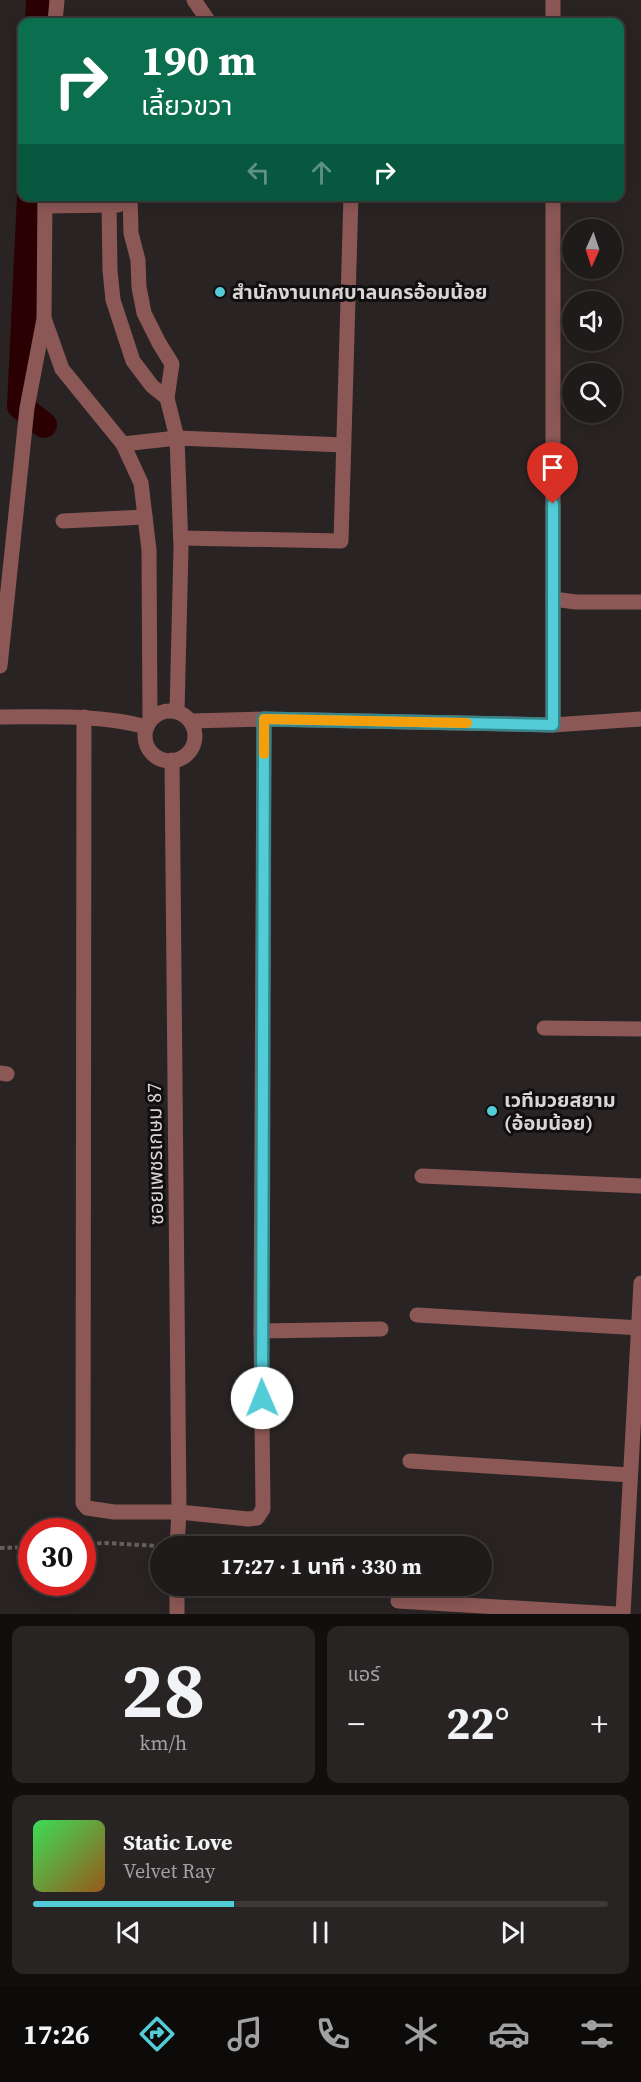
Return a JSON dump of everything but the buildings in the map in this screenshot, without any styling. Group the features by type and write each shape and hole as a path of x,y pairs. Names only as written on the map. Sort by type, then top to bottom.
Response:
{"street":[{"path":"55,18 57,0"},
{"path":"194,0 206,18"},
{"path":"553,0 553,18"},
{"path":"0,666 27,408 44,319 45,201 109,206 130,201 131,233 138,260 139,286 144,313 172,364 167,398 177,438 181,538 177,712"},
{"path":"181,538 341,541 351,201"},
{"path":"553,201 553,725"},
{"path":"109,206 113,300 133,360 152,386 167,398"},
{"path":"44,319 62,369 123,444 141,483 149,550 146,743 150,751 164,760 186,755 191,749 195,735 191,721 185,715 167,711 157,714 148,724"},
{"path":"123,444 177,438 343,445"},
{"path":"63,521 145,517"},
{"path":"553,599 576,602 641,602"},
{"path":"0,717 84,717 148,724"},
{"path":"84,717 83,1503 87,1508 114,1512 179,1512 248,1519 257,1518 263,1509 261,1331 264,719"},
{"path":"191,721 264,719 553,725 641,719"},
{"name":"ซอยเพชรเกษม 87","path":"172,760 178,1536"},
{"path":"543,1028 641,1029"},
{"path":"422,1176 641,1186"},
{"path":"623,1614 641,1283"},
{"path":"417,1315 640,1328"},
{"path":"261,1331 381,1329"},
{"path":"411,1461 630,1475"},
{"path":"177,1596 177,1614"},
{"path":"398,1601 616,1614"}],"path":[{"path":"96,1543 150,1545"},
{"path":"0,1548 18,1547"}],"waterway":[{"path":"38,18 39,0"},
{"path":"30,201 20,406 44,425"}],"slow traffic":[{"path":"264,754 264,719 467,723"}],"place":[{"name":"สำนักงานเทศบาลนครอ้อมน้อย","path":"220,292"},
{"name":"เวทีมวยสยาม (อ้อมน้อย)","path":"492,1111"}],"route":[{"path":"262,1398 264,719 553,725 553,504"}]}
